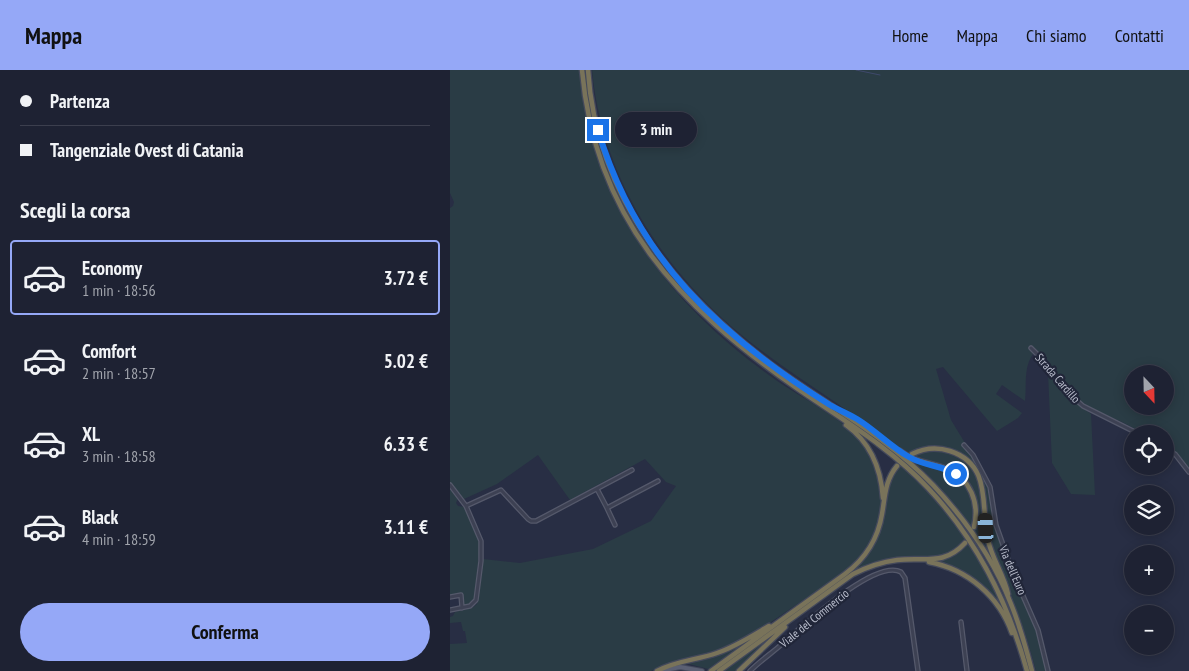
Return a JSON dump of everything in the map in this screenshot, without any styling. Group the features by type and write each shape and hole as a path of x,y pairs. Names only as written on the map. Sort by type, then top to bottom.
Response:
{"highway":[{"path":"582,70 591,125 607,175 625,215 651,256 687,299 722,332 759,362 824,406 902,463 927,487 955,520 975,549 995,584 1012,624 1026,671"},
{"path":"588,70 597,124 612,173 630,212 656,253 686,290 726,328 762,358 888,444 932,484 960,517 980,546 1010,602"},
{"path":"831,405 858,420 911,458 947,469 960,477 968,486 974,498 976,515 974,527"},
{"path":"824,406 834,417 853,431 868,448 875,461 880,478 884,506"},
{"path":"912,454 926,449 944,450 960,456 974,468 980,478 983,489 988,542 1007,589 1032,671"},
{"path":"711,671 853,568 867,552 877,534 888,481 897,466"},
{"path":"719,671 863,569 890,561 935,560 955,552 965,543"},
{"path":"918,559 958,571 988,593 1000,607 1008,622 1026,671"},
{"path":"739,671 782,629 824,596"},
{"path":"657,671 665,667 702,658 731,647 764,629 797,606 814,597"}],"main road":[{"path":"661,671 684,667 702,671"}],"street":[{"name":"Strada Cardillo","path":"1031,348 1043,360 1065,390 1083,406 1124,426"},
{"name":"Via dell'Euro","path":"964,445 973,455 990,487 996,526 1006,558 1038,630 1048,671"},
{"path":"1174,453 1189,472"},
{"path":"466,506 501,490 531,521 536,521 632,470"},
{"path":"607,508 658,481"},
{"path":"450,485 466,506 482,546 477,597 472,605 450,610"},
{"path":"597,489 615,525"},
{"name":"Viale del Commercio","path":"750,671 846,591 876,575 896,570 902,572 905,578 918,671"},
{"path":"450,597 461,596 462,608"},
{"path":"961,622 968,671"}],"shaded area":[{"path":"450,70 579,70 587,118 600,164 618,206 641,245 668,282 699,317 734,348 773,378 849,429 860,439 875,463 881,493 881,508 873,537 866,550 833,581 762,628 728,647 667,664 651,671 450,671 450,644 467,643 461,622 450,623 450,617 455,612 472,608 477,604 483,559 520,563 593,549 651,521 676,486 666,482 645,459 570,500 538,455 497,484 464,499 450,482 450,208 454,202 450,193"},
{"path":"592,70 1189,70 1189,469 1174,452 1174,425 1128,425 1091,409 1080,401 1054,373 1039,352 1032,352 1033,354 1028,365 1025,401 1002,385 996,394 1022,413 1018,418 997,431 943,367 936,369 951,420 965,443 963,445 975,460 986,481 994,524 1009,569 1036,630 1046,671 1036,671 1018,614 992,550 988,534 984,489 982,480 973,464 960,453 944,448 927,448 911,452 914,455 933,452 952,454 971,467 980,487 985,534 991,556 956,506 914,462 949,472 962,481 968,488 973,501 975,515 973,525 975,528 977,519 976,502 969,486 958,473 909,455 891,443 750,342 697,293 653,237 634,206 606,141 597,106"},
{"path":"1048,373 1073,401 1091,414 1095,495 1071,494 1052,463"},
{"path":"900,465 945,512 971,547 992,584 1000,604 984,587 966,573 937,561 942,560 958,548 943,555 931,557 912,556 884,560 852,572 863,560 876,539 882,524 890,483"},
{"path":"450,489 458,498 456,503 458,506 465,507 479,540 480,547 474,599 471,603 463,606 462,594 450,595"},
{"path":"749,640 708,669 689,664 690,663"},
{"path":"766,641 738,671 724,671 764,642"}],"waterway":[{"path":"856,70 880,75"}],"route":[{"path":"598,130 618,186 640,230 674,275 708,312 781,372 831,405 858,420 906,456 926,464 942,467 956,474"}]}
